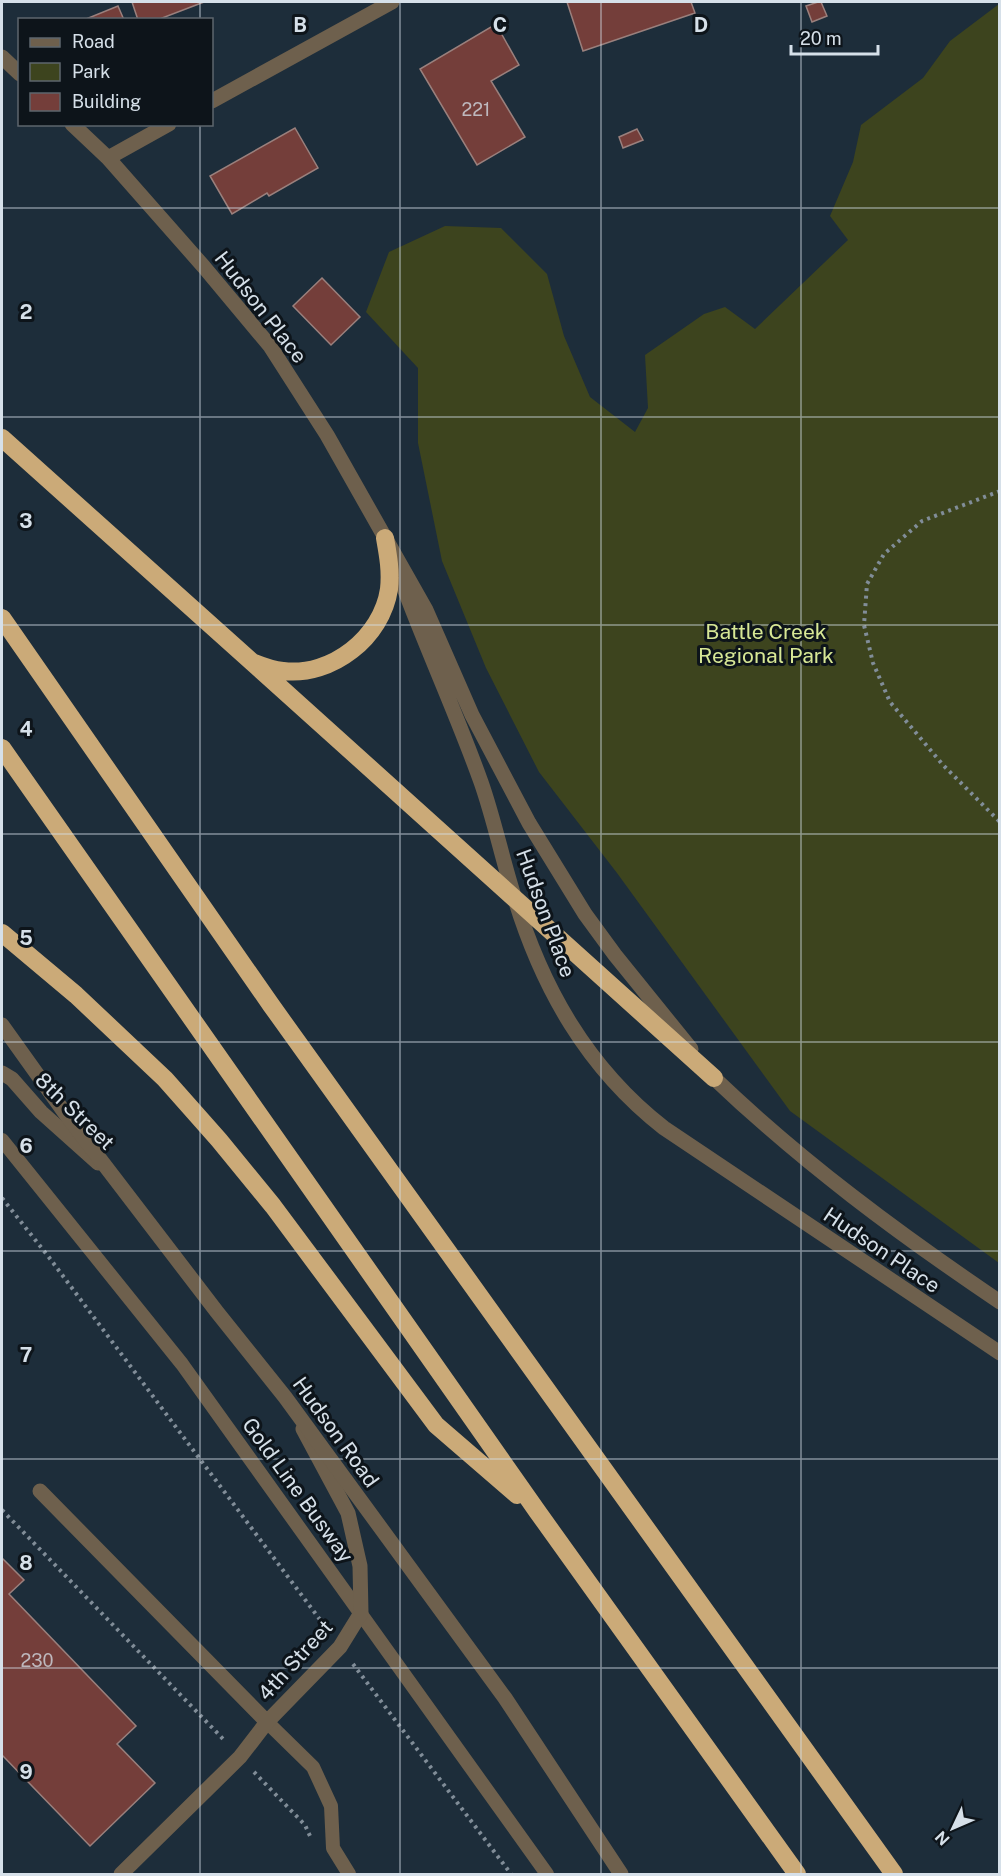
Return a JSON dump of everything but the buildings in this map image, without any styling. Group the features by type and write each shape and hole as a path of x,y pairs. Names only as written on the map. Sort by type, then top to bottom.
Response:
{"highway":[{"path":"2,438 714,1078"},
{"path":"252,662 283,671 322,666 346,655 366,638 380,615 389,591 390,570 385,538"},
{"path":"2,618 265,996 894,1875"},
{"path":"2,748 537,1512 797,1875"},
{"path":"2,933 76,995 165,1079 273,1206 436,1425 537,1512"}],"street":[{"path":"213,100 392,2"},
{"path":"2,57 18,72"},
{"name":"Hudson Place","path":"74,126 108,158 270,346 327,435 426,610 472,715 496,762 585,915 615,956 714,1078 759,1121 897,1231 999,1302"},
{"path":"108,158 165,126"},
{"name":"Hudson Place","path":"385,538 482,783 514,897 530,941 550,989 604,1073 632,1102 690,1147 999,1353"},
{"name":"Hudson Road","path":"2,1025 67,1116 285,1397 505,1698 621,1875"},
{"name":"8th Street","path":"2,1073 12,1079 41,1112 118,1181"},
{"name":"4th Street","path":"122,1875 240,1757 267,1722 340,1647 361,1613 360,1566 348,1513 285,1397"},
{"path":"40,1491 267,1722"}],"lane":[{"name":"Gold Line Busway","path":"2,1140 182,1364 547,1875"},
{"path":"267,1722 313,1767 331,1806 333,1848 349,1875"}],"path":[{"path":"999,491 922,521 884,554 867,584 864,625 873,663 890,702 943,765 999,822"},
{"path":"2,1198 55,1265 511,1875"},
{"path":"2,1510 305,1825 314,1845"}],"green space":[{"name":"Battle Creek Regional Park","path":"999,4 999,1263 790,1111 617,873 539,772 486,668 442,561 418,443 418,368 366,312 389,252 445,226 501,228 547,274 564,336 590,397 635,432 648,408 645,355 704,314 725,307 755,329 848,240 830,216 853,162 861,125 923,78 950,41"}]}
